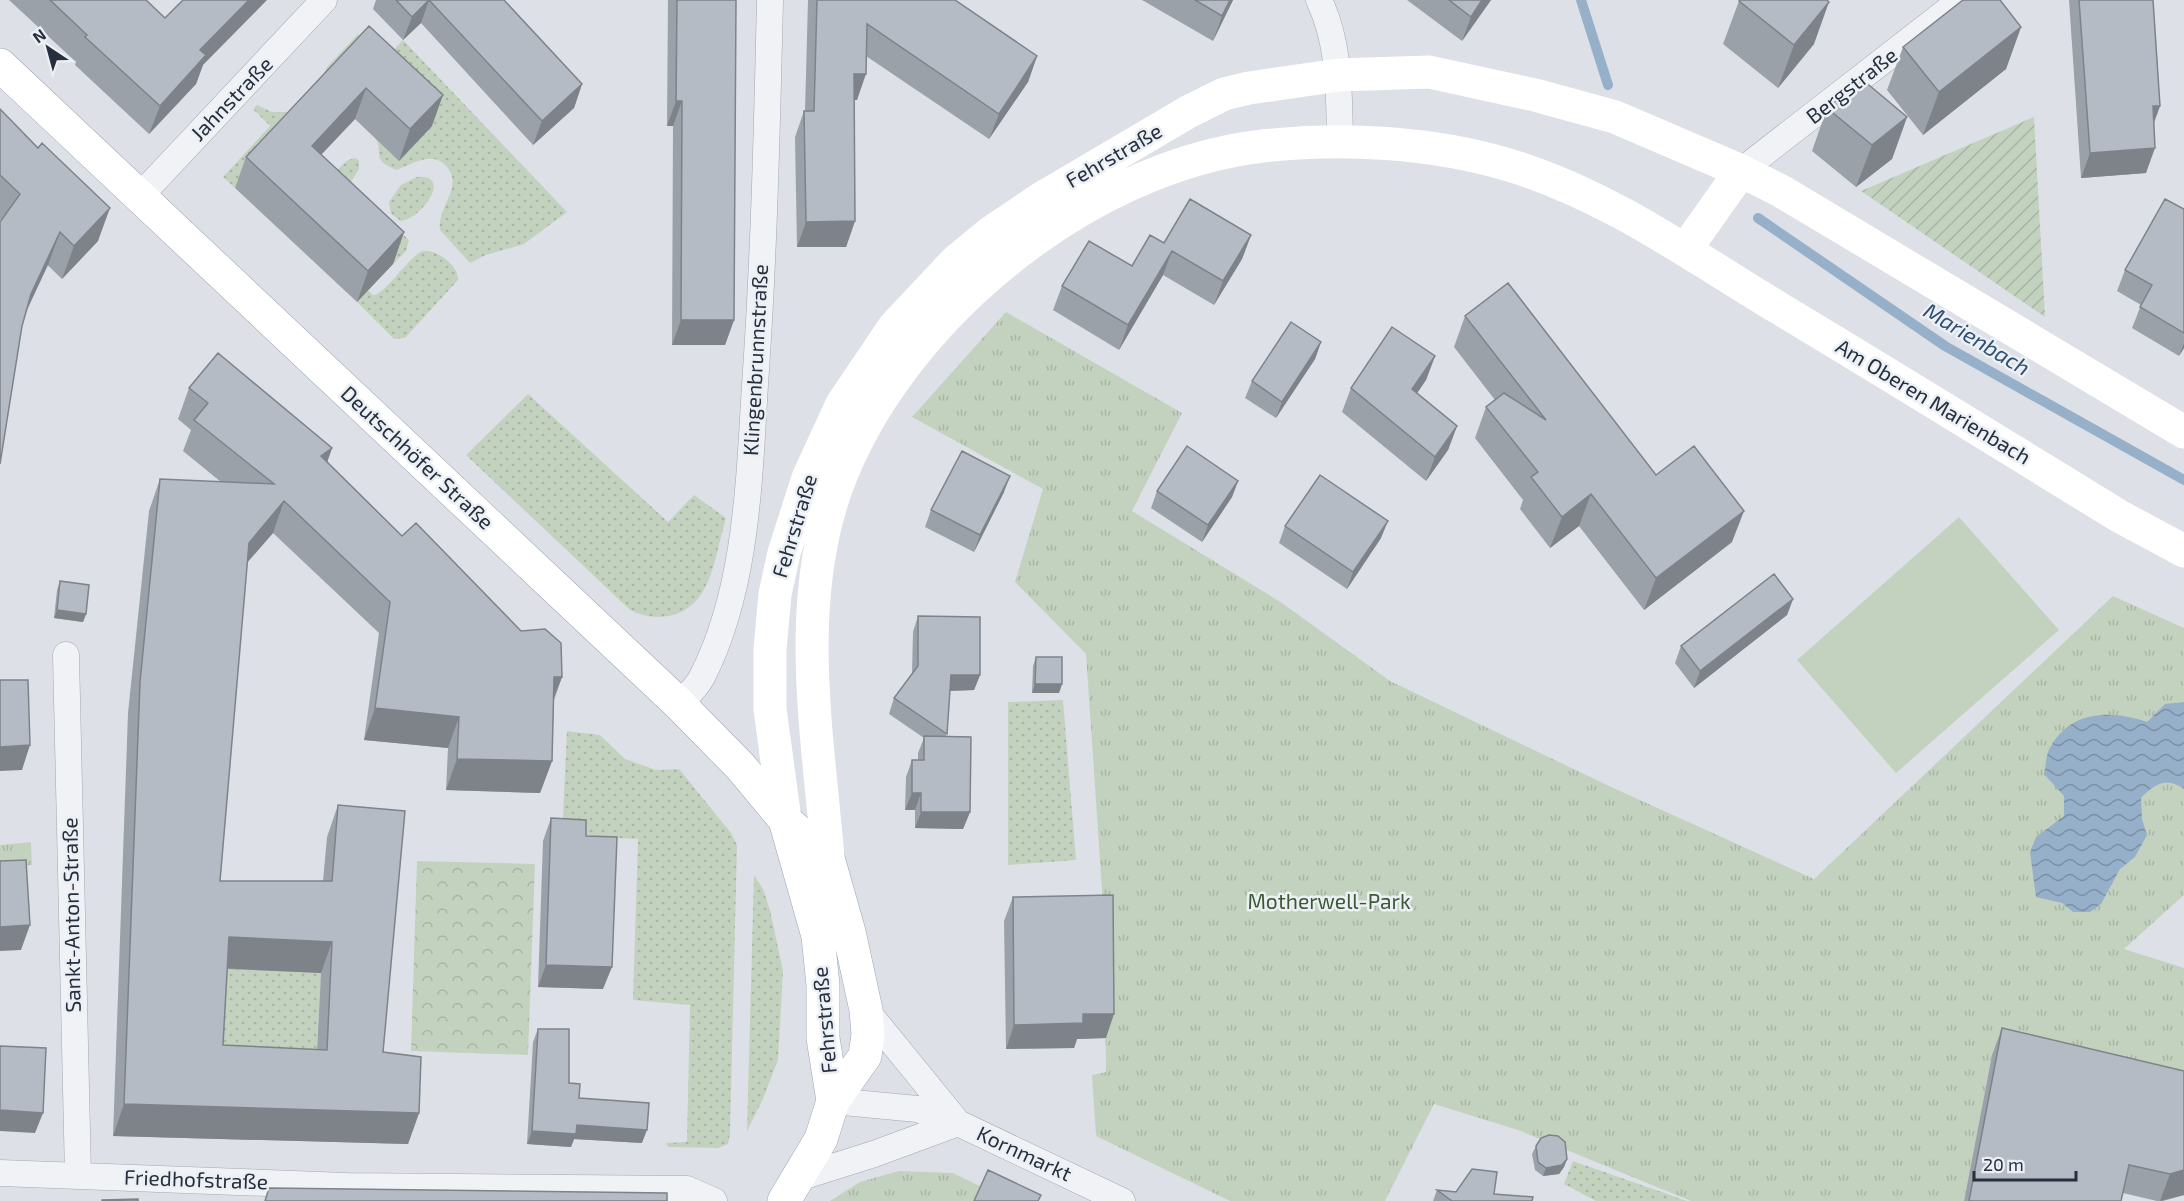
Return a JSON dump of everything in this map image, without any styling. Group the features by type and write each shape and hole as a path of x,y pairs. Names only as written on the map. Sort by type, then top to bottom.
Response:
{"main road":[{"name":"Deutschhöfer Straße","path":"0,65 679,705 740,766 785,820 828,858"},
{"path":"1339,75 1429,72 1535,95 1614,117 1741,171 1781,191 2184,432"},
{"name":"Fehrstraße","path":"833,1101 823,1038 824,985 818,936 785,820 770,709 770,650 776,594 784,553 808,478 825,438 867,364 894,327 955,262 990,233 1042,198 1188,112 1224,94 1249,88 1339,75"},
{"name":"Fehrstraße","path":"833,1101 865,1056 868,1034 866,1010 849,932 828,858 813,701 814,598 819,563 836,491 863,434 906,364 946,316 985,279 1076,214 1137,180 1196,161 1259,146 1340,141"},
{"name":"Am Oberen Marienbach","path":"1340,141 1420,148 1478,157 1569,186 1684,250 2119,516 2184,551"},
{"path":"1684,250 1741,171"},
{"path":"792,1189 821,1139 833,1101"}],"street":[{"name":"Jahnstraße","path":"139,197 324,0"},
{"name":"Klingenbrunnstraße","path":"679,705 701,680 713,653 740,555 751,457 756,369 770,0"},
{"path":"1319,0 1327,16 1339,75 1340,141"},
{"name":"Bergstraße","path":"1741,171 1961,0"},
{"name":"Sankt-Anton-Straße","path":"66,655 78,1175"},
{"name":"Kornmarkt","path":"866,1010 958,1123"},
{"name":"Kornmarkt","path":"833,1101 917,1109 958,1123 1122,1201"},
{"name":"Kornmarkt","path":"792,1189 874,1154 958,1123"},
{"name":"Friedhofstraße","path":"0,1173 346,1186 687,1189 714,1201"}],"green space":[{"path":"358,34 384,60 403,40 567,212 524,244 486,255 470,263 440,230 442,213 453,181 445,165 440,161 428,159 397,170 383,163 375,138 357,115 323,80 326,68"},
{"path":"257,105 272,112 296,112 235,188 223,177 270,126 253,109"},
{"path":"2034,117 2045,317 1861,191"},
{"path":"356,158 359,161 359,169 349,185 409,240 406,251 393,264 314,190 348,160"},
{"path":"417,177 428,178 433,182 434,189 431,197 418,212 401,221 391,214 389,202 401,185"},
{"path":"422,251 434,252 446,259 455,269 458,280 405,338 394,339 357,302 368,290 373,295 384,289"},
{"name":"Motherwell-Park","path":"1006,312 1182,413 1132,511 1282,603 1390,681 1609,786 1814,879 2113,596 2184,628 2184,895 2124,949 2184,968 2184,1101 1992,1055 1964,1201 1691,1201 1518,1130 1434,1104 1385,1201 1230,1201 1096,1136 1092,1075 1106,1072 1104,919 1086,654 1015,582 1043,489 912,417"},
{"path":"528,394 668,522 694,495 726,518 706,585 695,602 678,613 668,616 648,616 629,609 466,455"},
{"path":"1959,517 2059,630 1896,773 1797,660"},
{"path":"1063,700 1076,860 1008,865 1008,702"},
{"path":"567,731 600,735 625,759 656,770 679,769 731,833 737,845 730,1133 728,1144 718,1148 668,1147 666,1143 687,1142 690,1005 633,1000 638,839 562,836"},
{"path":"31,842 32,865 0,867 0,845"},
{"path":"417,861 535,864 528,1055 411,1051"},
{"path":"754,875 763,889 770,910 783,971 778,1060 747,1131"},
{"path":"218,968 321,973 315,1081 212,1076"},
{"path":"1573,1161 1687,1201 1596,1201 1564,1184"},
{"path":"899,1171 953,1173 982,1187 975,1201 830,1201 860,1182"}],"water":[{"path":"2184,702 2184,789 2172,783 2161,784 2141,798 2142,819 2147,835 2135,857 2120,869 2101,904 2090,912 2073,912 2062,903 2036,897 2030,852 2036,837 2064,816 2064,796 2044,774 2048,752 2060,734 2081,719 2093,716 2120,716 2147,722 2165,704"}],"building":[{"path":"50,0 146,0 165,18 183,0 249,0 200,50 206,55 160,106 85,37 87,35"},
{"path":"396,0 429,0 412,17"},
{"path":"429,0 504,0 582,84 542,121"},
{"path":"677,0 736,0 734,320 681,320 682,101 676,101"},
{"path":"817,0 955,0 1037,56 999,114 867,24 866,74 854,74 855,221 806,222 804,111 814,111"},
{"path":"1195,0 1230,0 1222,16"},
{"path":"1449,0 1482,0 1471,17"},
{"path":"1740,0 1827,0 1829,2 1794,45"},
{"path":"1963,0 2000,0 2021,27 1939,92 1903,47"},
{"path":"2079,0 2153,0 2160,106 2153,106 2155,148 2090,153"},
{"path":"369,26 443,95 410,129 366,88 312,146 404,232 368,271 246,157"},
{"path":"1863,80 1907,117 1872,145 1827,108"},
{"path":"0,109 38,148 42,143 110,208 74,246 60,232 31,294 22,326 0,464 0,222 20,194 0,175"},
{"path":"1190,199 1251,235 1223,281 1172,251 1128,325 1062,286 1089,241 1132,266 1150,235 1164,243"},
{"path":"2165,199 2184,209 2184,333 2140,307 2152,285 2125,270"},
{"path":"1508,283 1656,475 1694,446 1744,511 1656,578 1591,494 1562,517 1531,477 1538,472 1486,407 1504,393 1546,420 1465,316"},
{"path":"1291,322 1321,342 1282,402 1252,381"},
{"path":"1392,327 1435,356 1412,389 1457,426 1435,457 1351,388"},
{"path":"218,353 332,448 321,456 402,536 416,523 521,631 545,629 561,643 562,677 554,677 552,761 457,759 459,717 375,708 390,602 284,501 249,543 220,881 332,881 338,805 405,811 383,1052 421,1057 419,1113 124,1104 140,682 160,479 274,484 194,420 208,403 189,388","holes":["229,937 332,942 327,1050 223,1045"]},
{"path":"1187,446 1238,481 1208,525 1157,491"},
{"path":"962,451 1010,476 980,535 931,510"},
{"path":"1320,475 1388,521 1353,572 1285,526"},
{"path":"1774,574 1793,599 1700,671 1681,646"},
{"path":"60,581 89,585 86,614 57,610"},
{"path":"918,616 980,617 980,675 951,675 947,734 894,698 918,666"},
{"path":"1036,657 1062,657 1062,684 1035,684"},
{"path":"0,680 28,680 30,745 0,747"},
{"path":"924,736 971,737 970,812 921,812 921,793 912,793 912,760 924,760"},
{"path":"551,818 586,820 586,836 617,837 612,967 546,965"},
{"path":"26,860 30,925 0,927 0,861"},
{"path":"1113,895 1114,1014 1083,1014 1083,1023 1014,1025 1013,897"},
{"path":"2002,1028 2184,1071 2184,1170 2170,1174 2129,1165 2121,1201 1969,1201"},
{"path":"538,1029 569,1029 569,1083 580,1084 579,1098 649,1103 647,1130 577,1125 576,1134 532,1131"},
{"path":"0,1046 46,1048 43,1113 0,1110"},
{"path":"1549,1135 1558,1136 1565,1142 1567,1159 1562,1165 1546,1168 1538,1162 1536,1146 1541,1138"},
{"path":"1472,1169 1497,1172 1494,1194 1533,1197 1532,1201 1452,1201 1437,1190 1456,1192"},
{"path":"988,1170 1041,1195 1038,1201 974,1201"},
{"path":"269,1188 667,1193 667,1201 265,1201"},
{"path":"138,1199 138,1201 102,1201 102,1200"}],"waterway":[{"name":"Marienbach","path":"1581,0 1608,85"},
{"name":"Marienbach","path":"1758,218 1945,346 2184,480"}]}
